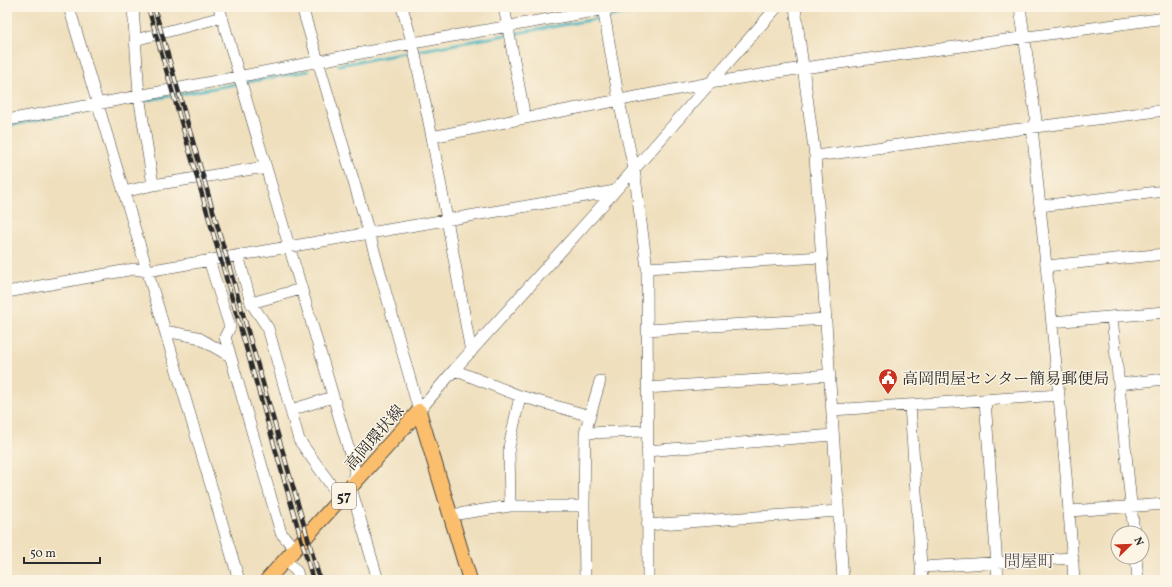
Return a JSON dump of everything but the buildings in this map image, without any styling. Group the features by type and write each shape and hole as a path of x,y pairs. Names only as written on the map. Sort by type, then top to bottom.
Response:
{"main road":[{"name":"高岡環状線","path":"267,580 419,411"},
{"name":"高岡環状線","path":"419,411 470,580"}],"street":[{"path":"70,7 239,580"},
{"path":"133,7 141,108 153,185"},
{"path":"302,7 369,233 419,411"},
{"path":"402,7 413,44 432,137 471,352"},
{"path":"504,7 525,118"},
{"path":"7,120 99,108 140,96 318,61 617,7"},
{"path":"419,411 777,7"},
{"path":"795,7 815,156 843,580"},
{"path":"1020,7 1036,120 1032,128 1060,395 1070,511 1074,580"},
{"path":"603,9 619,101 634,169 647,268 648,580"},
{"path":"136,40 220,12 355,471 351,488 378,580"},
{"path":"432,137 710,83 803,68 1165,18"},
{"path":"815,156 1165,110"},
{"path":"124,192 153,185 265,167"},
{"path":"7,292 134,269 147,271 615,190"},
{"path":"1040,206 1165,191"},
{"path":"1046,266 1165,254"},
{"path":"238,255 250,303 268,328 299,440 341,499"},
{"path":"647,268 822,257"},
{"path":"209,260 230,327 225,337 230,356 280,533 291,554 299,580"},
{"path":"250,303 301,289"},
{"path":"1052,322 1112,318 1165,312"},
{"path":"1112,318 1133,525"},
{"path":"647,330 826,319"},
{"path":"165,331 197,337 230,356"},
{"path":"454,370 520,396 590,416"},
{"path":"648,388 830,375"},
{"path":"1119,384 1165,379"},
{"path":"585,580 585,433 600,381"},
{"path":"832,410 1060,395"},
{"path":"510,506 509,447 520,396"},
{"path":"290,410 333,397"},
{"path":"985,400 998,580"},
{"path":"910,405 922,580"},
{"path":"585,433 647,431"},
{"path":"648,451 833,435"},
{"path":"1070,511 1165,504"},
{"path":"451,515 510,506 584,506"},
{"path":"647,525 838,511"},
{"path":"922,567 1073,558"},
{"path":"1137,565 1138,580"}],"waterway":[{"path":"512,34 663,7"},
{"path":"417,51 506,35"},
{"path":"339,65 412,52"},
{"path":"142,101 308,71"},
{"path":"7,126 78,113"}],"railway":[{"path":"148,7 313,580"},
{"path":"154,7 320,580"}],"place":[{"name":"高岡問屋センター簡易郵便局","path":"888,395"}],"district":[{"name":"問屋町","path":"1029,561"}]}
